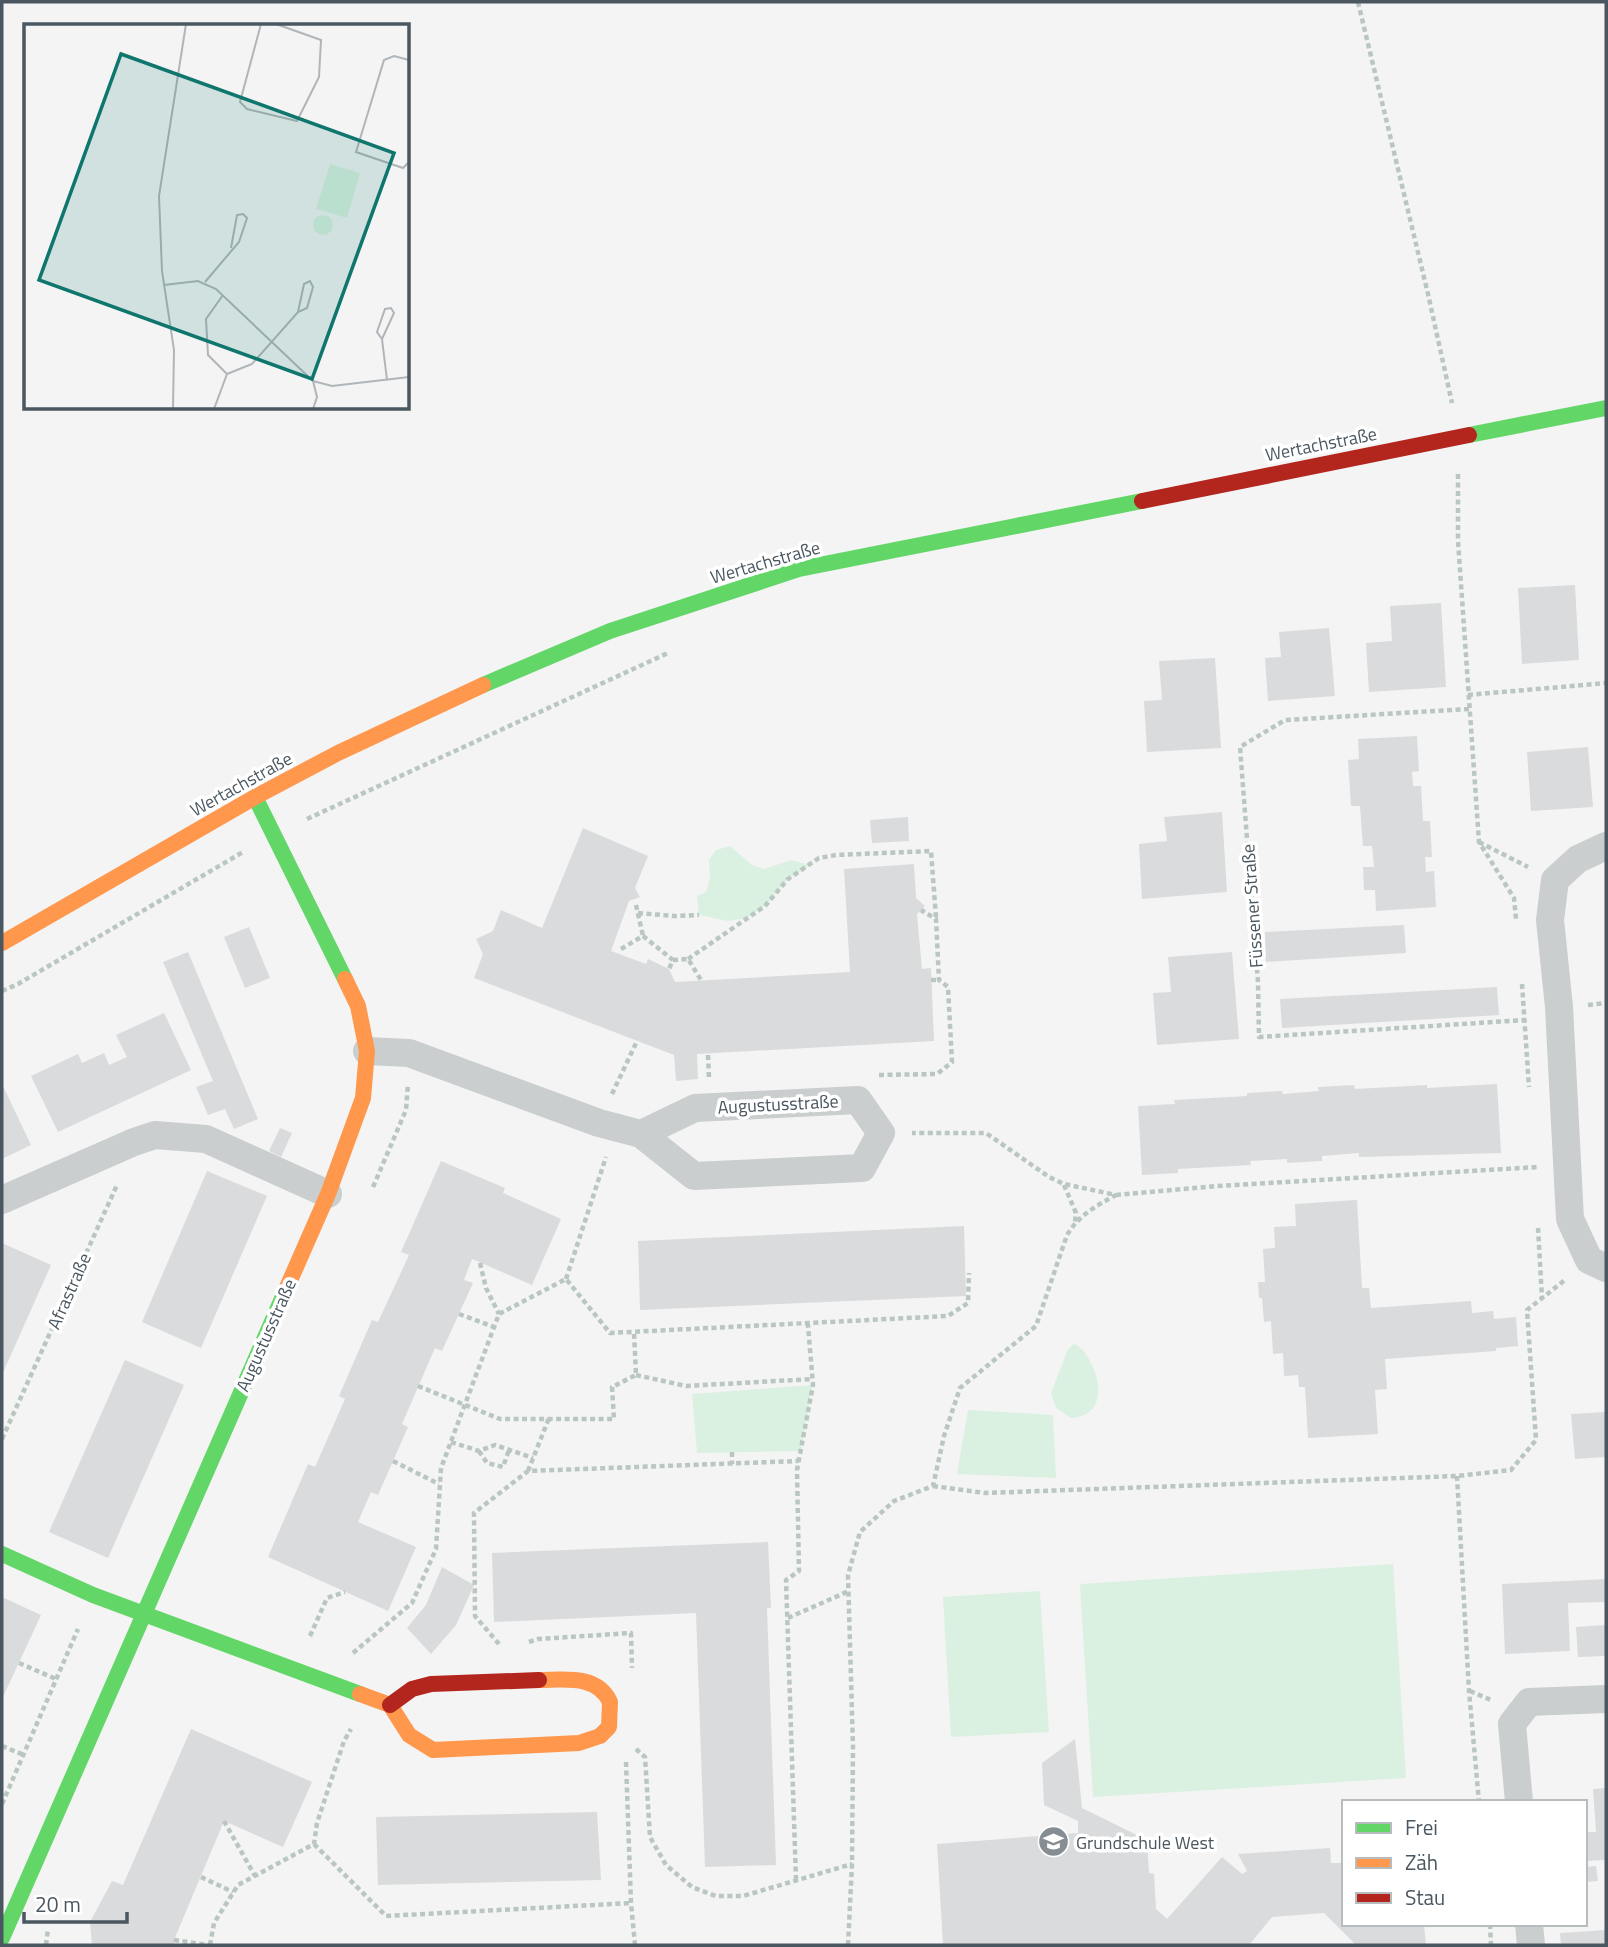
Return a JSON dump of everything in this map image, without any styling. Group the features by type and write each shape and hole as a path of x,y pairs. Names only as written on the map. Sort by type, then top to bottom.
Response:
{"street":[{"name":"Wertachstraße","path":"2,943 255,797 338,753 471,690 597,637 799,569 1606,408"},
{"name":"Augustusstraße","path":"2,1938 118,1668 145,1613 328,1194 363,1098 367,1051 358,1006 255,797"},
{"path":"1598,1264 1570,1220 1559,1007 1550,920 1555,880 1578,859 1606,846"},
{"path":"367,1051 409,1053 619,1128 694,1177 862,1168 881,1133"},
{"name":"Augustusstraße","path":"619,1128 695,1108 858,1100 881,1133"},
{"path":"2,1200 155,1135 205,1139 328,1194"},
{"path":"2,1554 93,1595 390,1705 409,1735 433,1751 579,1743 591,1740 610,1727 610,1700 603,1689 592,1682 578,1680 431,1684 412,1689 390,1705"},
{"path":"1519,1800 1512,1724 1530,1702 1606,1699"},
{"path":"1529,1926 1531,1945"}],"path":[{"path":"1358,2 1429,294 1459,436"},
{"path":"1444,475 1458,472 1458,541 1479,842 1514,898 1517,923"},
{"path":"2,991 275,835 678,649"},
{"path":"1468,695 1606,683"},
{"name":"Füssener Straße","path":"1469,709 1285,720 1240,747 1258,982 1259,1037 1524,1020"},
{"path":"1479,842 1555,880"},
{"path":"636,905 643,936 673,960 688,959 765,906 788,879 819,858 931,851 939,980"},
{"path":"921,911 936,919"},
{"path":"638,913 699,915"},
{"path":"621,949 643,936"},
{"path":"688,959 701,980"},
{"path":"669,969 673,960"},
{"path":"1521,974 1529,1100"},
{"path":"931,980 939,980 948,987"},
{"path":"323,1679 412,1603 436,1549 441,1468 499,1314 566,1279 619,1128 637,1041"},
{"path":"881,1133 986,1133 1039,1171 1064,1184 1116,1195 1217,1186 1566,1165"},
{"name":"Afrastraße","path":"2,1440 134,1142"},
{"path":"1533,1154 1534,1178"},
{"path":"1064,1184 1076,1213 1075,1222"},
{"path":"933,1486 944,1436 960,1388 1036,1325 1067,1235 1075,1222 1087,1211 1116,1195"},
{"path":"1538,1224 1542,1298"},
{"path":"480,1263 486,1288 499,1314"},
{"path":"848,1945 853,1748 848,1575 860,1532 894,1501 933,1486 985,1493 1457,1476 1511,1470 1536,1440 1527,1310 1598,1264"},
{"path":"566,1279 610,1333 948,1316 968,1303 969,1273"},
{"path":"459,1314 494,1327"},
{"path":"796,1880 786,1580 799,1571 797,1470 813,1380 808,1325"},
{"path":"634,1332 636,1375"},
{"path":"418,1386 500,1419 614,1419 612,1387 636,1375 686,1386 813,1380"},
{"path":"504,1650 475,1616 474,1513 528,1471 549,1418"},
{"path":"451,1441 479,1451 488,1463 503,1467 509,1450"},
{"path":"479,1451 495,1445 533,1458"},
{"path":"732,1452 732,1464"},
{"path":"393,1461 440,1484"},
{"path":"528,1471 798,1461"},
{"path":"1457,1476 1469,1691 1479,1800"},
{"path":"788,1618 849,1591"},
{"path":"296,1669 327,1598 345,1592"},
{"path":"2,1804 93,1595"},
{"path":"19,1663 56,1679"},
{"path":"314,1844 317,1823 344,1741 369,1697"},
{"path":"610,1727 645,1756 650,1837 666,1865 692,1887 716,1896 743,1896 852,1864"},
{"path":"625,1740 635,1945"},
{"path":"2,1746 23,1755"},
{"path":"224,1821 255,1876"},
{"path":"174,1940 209,1945 214,1923 238,1885 314,1844"},
{"path":"314,1844 386,1916 631,1903"},
{"path":"201,1877 233,1892"},
{"path":"1490,1926 1492,1945"}],"green space":[{"path":"730,846 752,865 764,869 791,860 810,865 788,879 765,906 747,918 728,921 699,915 697,896 706,892 710,879 709,860 716,850"},
{"path":"1074,1344 1081,1348 1093,1368 1098,1394 1095,1405 1086,1414 1071,1418 1056,1408 1051,1393 1068,1349"},
{"path":"813,1385 801,1451 697,1453 692,1394"},
{"path":"968,1410 1053,1415 1056,1478 957,1474"},
{"path":"1393,1564 1406,1778 1093,1797 1080,1584"},
{"path":"1040,1591 1049,1732 951,1737 943,1597"}],"building":[{"path":"1575,585 1579,660 1522,664 1518,588"},
{"path":"1441,603 1446,687 1369,692 1366,643 1392,641 1390,606"},
{"path":"1329,628 1335,696 1268,701 1265,658 1281,657 1279,632"},
{"path":"1215,658 1221,748 1147,752 1144,701 1162,700 1159,661"},
{"path":"1417,736 1419,771 1412,772 1413,786 1421,786 1423,821 1430,821 1432,857 1425,857 1426,872 1434,871 1436,907 1376,911 1375,890 1364,890 1363,867 1374,867 1372,846 1363,846 1360,806 1351,806 1348,760 1359,759 1358,739"},
{"path":"1588,747 1593,807 1531,811 1527,752"},
{"path":"1222,812 1227,892 1142,899 1139,844 1167,841 1164,817"},
{"path":"908,817 909,841 872,843 870,820"},
{"path":"583,828 648,856 635,888 640,897 629,901 611,951 646,964 648,959 669,969 675,982 850,972 844,869 914,864 916,898 925,906 917,914 922,969 931,968 934,1041 697,1054 698,1079 676,1081 674,1055 474,978 483,954 476,939 493,931 501,910 542,928"},
{"path":"1404,925 1406,953 1266,962 1265,932"},
{"path":"249,927 270,978 245,988 224,937"},
{"path":"188,952 258,1119 234,1129 225,1109 208,1115 196,1087 213,1081 163,962"},
{"path":"1232,952 1239,1039 1157,1045 1153,993 1171,992 1168,957"},
{"path":"1497,987 1499,1015 1282,1028 1280,999"},
{"path":"164,1013 191,1070 58,1132 31,1076 78,1054 82,1063 104,1053 109,1065 127,1057 116,1035"},
{"path":"1497,1084 1501,1153 1359,1157 1359,1153 1322,1156 1322,1161 1250,1161 1251,1165 1178,1169 1178,1173 1142,1175 1138,1106 1175,1104 1174,1100 1247,1096 1247,1093 1319,1091 1318,1087 1354,1085 1355,1089 1427,1085 1427,1088"},
{"path":"4,1088 31,1145 2,1159 2,1089"},
{"path":"280,1128 292,1133 281,1157 269,1151"},
{"path":"441,1161 505,1188 503,1193 561,1219 532,1285 472,1259 464,1280 473,1283 442,1351 435,1348 402,1424 408,1427 378,1495 371,1492 358,1522 416,1547 388,1611 268,1557 308,1464 315,1467 345,1399 339,1396 372,1320 378,1322 409,1255 401,1252"},
{"path":"207,1171 267,1196 201,1348 142,1322"},
{"path":"1357,1200 1362,1288 1369,1288 1371,1308 1471,1301 1472,1313 1493,1311 1494,1319 1516,1317 1518,1346 1496,1348 1496,1351 1385,1359 1387,1389 1375,1390 1378,1434 1308,1438 1305,1387 1299,1387 1298,1375 1284,1376 1283,1353 1273,1354 1271,1321 1264,1322 1258,1282 1265,1282 1263,1249 1275,1248 1274,1227 1296,1226 1295,1204"},
{"path":"964,1226 966,1296 640,1310 638,1241"},
{"path":"2,1243 51,1265 2,1375"},
{"path":"125,1360 184,1385 108,1558 49,1532"},
{"path":"1606,1412 1606,1457 1575,1459 1571,1414"},
{"path":"768,1542 771,1608 767,1608 776,1865 705,1867 696,1613 494,1622 492,1553"},
{"path":"442,1567 474,1585 456,1625 431,1654 407,1628 426,1605"},
{"path":"1606,1579 1606,1602 1568,1603 1570,1651 1505,1654 1502,1584"},
{"path":"2,1597 41,1615 2,1699"},
{"path":"1606,1625 1606,1656 1578,1657 1576,1627"},
{"path":"191,1729 312,1782 283,1847 224,1821 174,1945 92,1945 90,1922 112,1881 123,1885"},
{"name":"Grundschule West","path":"1075,1739 1082,1808 1147,1840 1149,1873 1154,1874 1156,1909 1167,1919 1222,1857 1242,1874 1247,1871 1238,1854 1330,1848 1331,1863 1342,1863 1342,1926 1424,1926 1426,1945 1356,1945 1324,1913 1272,1917 1249,1945 943,1945 937,1844 1078,1833 1078,1821 1044,1805 1042,1763"},
{"path":"1606,1788 1606,1860 1587,1861 1587,1832 1596,1832 1593,1789"},
{"path":"597,1812 601,1880 378,1885 376,1817"},
{"path":"1596,1866 1598,1881 1587,1882 1587,1867"},
{"path":"1606,1930 1606,1945 1561,1945 1560,1933"}],"traffic: fast":[{"path":"1469,435 1606,408"},
{"path":"483,685 610,631 799,569 1142,501"},
{"path":"255,797 345,979"},
{"path":"2,1938 285,1292"},
{"path":"2,1554 93,1595 360,1694"}],"traffic: slow":[{"path":"2,943 255,797 338,753 483,685"},
{"path":"285,1292 328,1194 363,1098 367,1051 358,1006 345,979"},
{"path":"360,1694 390,1705 409,1735 433,1750 579,1743 600,1736 609,1727 610,1702 597,1687 579,1680 539,1680"}],"traffic: jam":[{"path":"1142,501 1469,435"},
{"path":"390,1705 412,1689 431,1684 539,1680"}],"place":[{"name":"Grundschule West","path":"1053,1842"}]}
